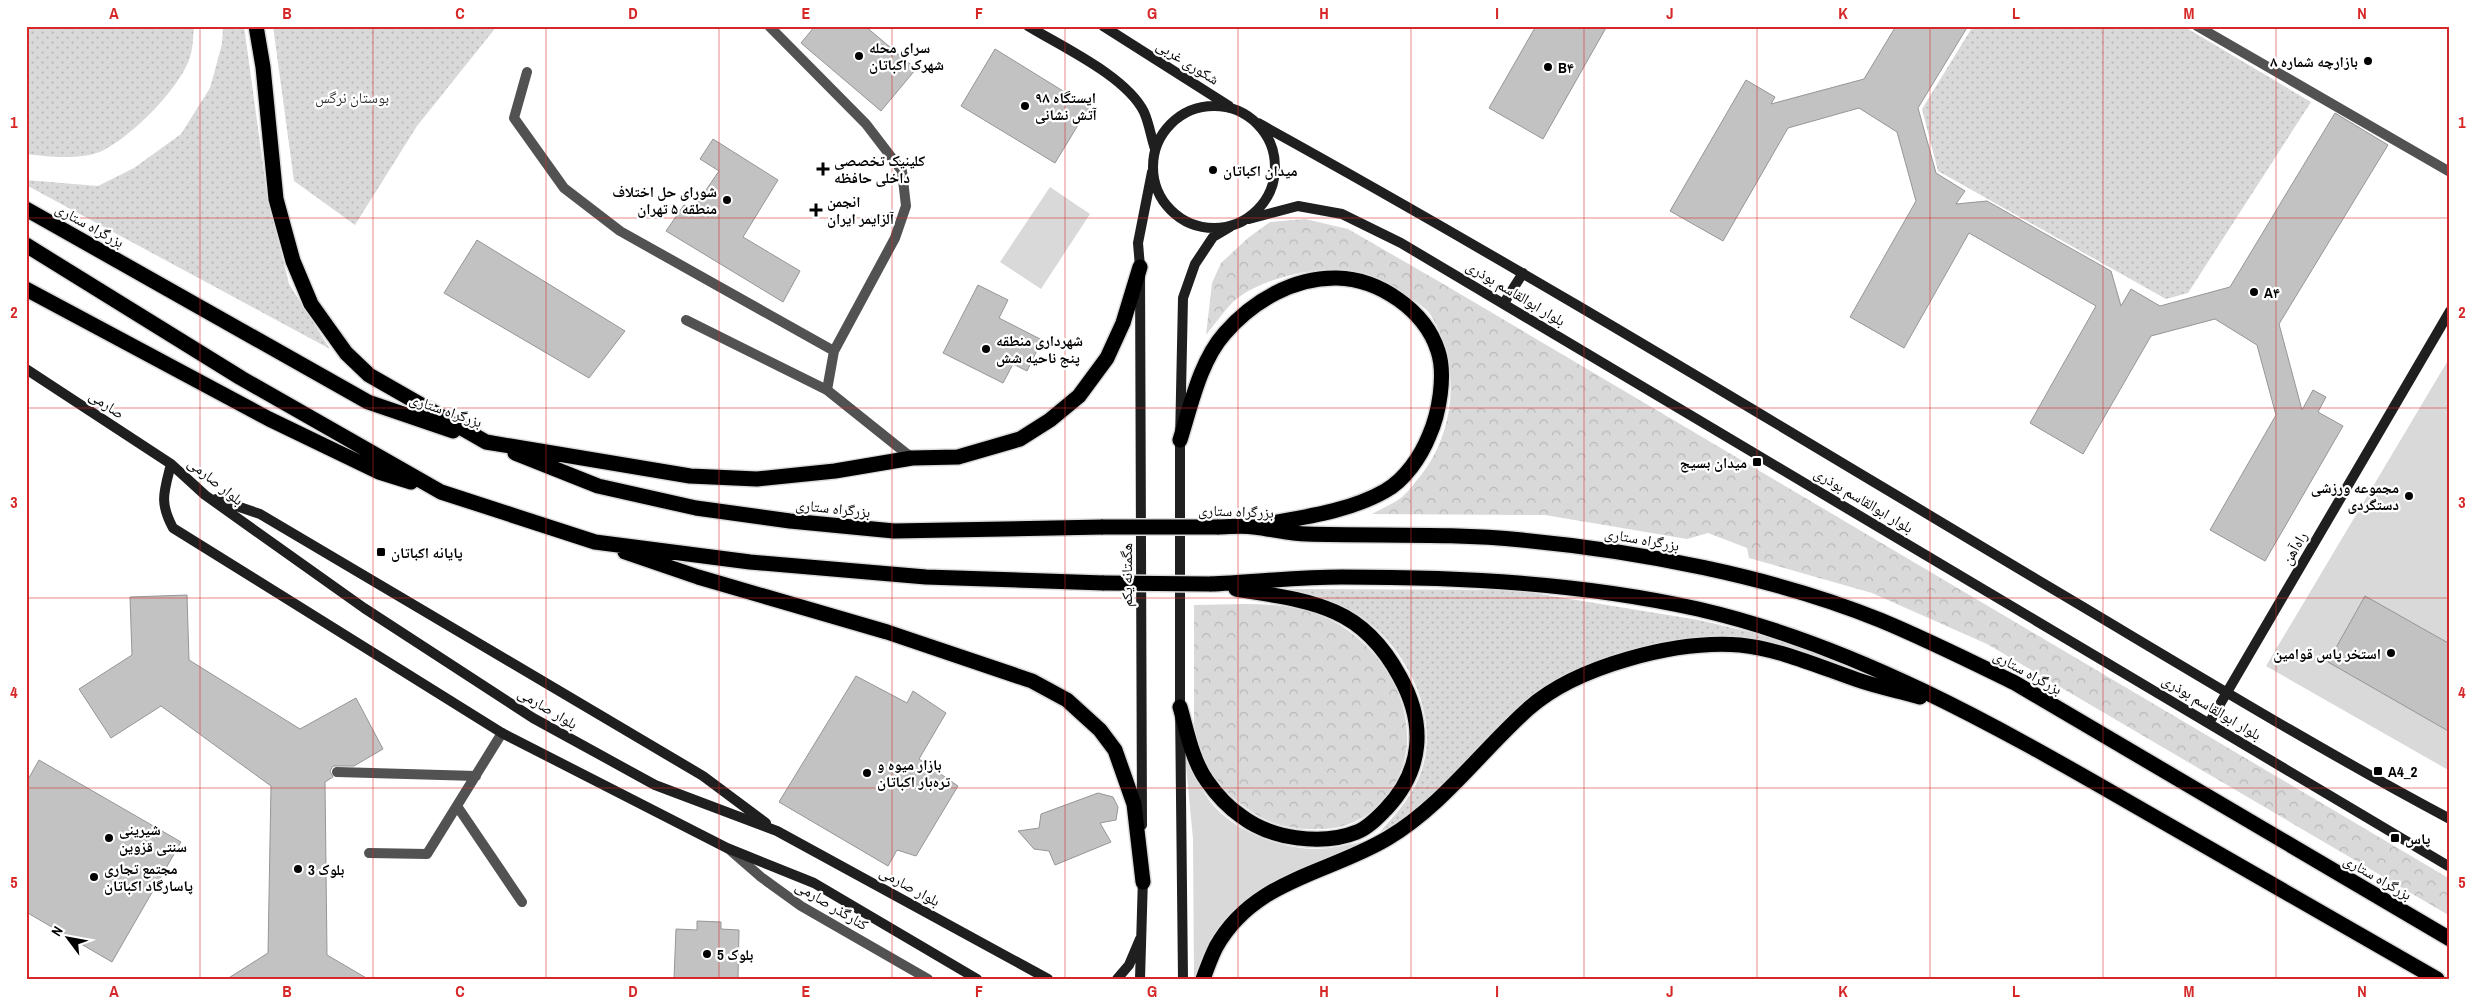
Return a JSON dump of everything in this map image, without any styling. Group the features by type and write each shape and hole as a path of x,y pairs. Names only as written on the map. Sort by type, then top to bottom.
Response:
{"highway":[{"path":"256,26 263,67 276,199 293,261 311,304 346,353 369,375 486,442 690,476 757,480 835,471 912,458 958,456 1020,439 1050,420 1079,396 1107,358 1123,323 1140,267"},
{"name":"بزرگراه ستاری","path":"26,209 368,402 486,442 598,486 696,508 894,531 1252,526 1304,534 1434,535 1521,540 1605,550 1714,570 1805,595 1878,620 1955,653 2015,683 2450,939"},
{"path":"28,246 241,378 441,492"},
{"path":"1180,440 1194,395 1213,350 1225,333 1253,307 1277,292 1310,281 1338,278 1368,283 1399,299 1421,320 1438,352 1441,386 1436,422 1419,459 1387,491 1356,503 1302,517 1252,526"},
{"path":"26,289 269,419 379,472 698,577 887,632 1023,678 1067,700 1100,730 1115,750 1134,804 1143,882"},
{"path":"596,542 750,562 916,576 1104,583 1210,584 1340,577 1530,582 1698,609 1782,633 1878,669 1956,706 2077,772 2437,979"},
{"path":"1180,707 1197,761 1206,780 1223,800 1242,817 1267,830 1289,836 1314,839 1338,838 1358,832 1377,818 1396,798 1411,775 1416,756 1418,736 1413,708 1405,686 1387,655 1359,626 1336,613 1314,604 1210,584"},
{"path":"1203,979 1217,947 1238,918 1259,898 1295,879 1367,850 1390,837 1446,793 1503,731 1536,702 1566,683 1598,668 1667,650 1741,645 1800,660 1859,680 1956,706"}],"street":[{"path":"769,26 866,124 902,171 906,206 895,238 834,351 827,390"},
{"path":"1028,26 1112,77 1131,93 1144,112 1154,149 1152,172 1157,193 1170,211 1188,224 1208,229 1230,227"},
{"name":"شکوری غربی","path":"1103,26 1232,107"},
{"path":"2197,26 2450,172"},
{"path":"527,72 514,118 564,188 620,231 834,351"},
{"path":"1154,149 1166,128 1185,112 1208,105 1232,107 1258,123 1272,145 1276,173 1267,199 1249,219 1213,237 1195,264 1183,298 1180,440 1183,979"},
{"name":"بلوار ابوالقاسم بوذری","path":"1258,123 1523,274 2227,693 2395,790 2450,819"},
{"name":"هگمتانه یکم","path":"1140,979 1143,882 1140,267 1138,243 1152,172"},
{"name":"بلوار ابوالقاسم بوذری","path":"1249,219 1298,206 1342,214 1401,243 2450,867"},
{"path":"1504,303 1523,274"},
{"name":"راه‌آهن","path":"2209,723 2450,311"},
{"path":"686,320 827,390 912,458"},
{"name":"صارمی","path":"26,369 171,464"},
{"name":"بلوار صارمی","path":"977,979 814,883 727,848 502,733 173,528 164,511 163,495 171,464 205,495 364,608 533,718 655,785 777,831 1048,979"},
{"path":"205,495 260,514 703,776 777,831"},
{"path":"369,853 427,854 502,733"},
{"path":"337,772 476,776"},
{"path":"457,806 522,902"},
{"name":"کنارگذر صارمی","path":"727,848 761,877 801,906 928,979"},
{"path":"1117,979 1129,965 1142,934"}],"green space":[{"path":"26,26 194,26 191,52 183,72 175,85 140,124 102,151 85,156 65,157 26,154"},
{"path":"223,26 244,26 267,194 289,284 330,349 26,185 26,180 98,186 134,168 181,134 210,88 222,44"},
{"name":"بوستان نرگس","path":"273,26 497,26 417,126 355,225 294,181"},
{"path":"1973,26 2183,26 2311,102 2188,293 2166,299 1938,171 1922,109"},
{"path":"1050,187 1090,214 1041,289 1000,262"},
{"path":"1305,219 1348,229 2450,879 2450,916 1987,644 1872,593 1749,558 1747,548 1708,533 1687,539 1545,515 1372,514 1402,497 1417,480 1430,463 1440,443 1447,422 1450,400 1450,377 1447,355 1440,334 1427,310 1366,274 1334,270 1315,271 1278,279 1245,293 1229,306 1206,335 1212,283 1221,263 1248,238 1270,222"},
{"name":"مجموعه ورزشی دستگردی","path":"2450,357 2450,771 2266,666"},
{"path":"1285,589 1515,590 1699,620 1750,632 1796,646 1867,674 1761,642 1585,669 1447,783 1414,813 1380,832 1410,794 1422,769 1426,747 1426,723 1421,700 1412,678 1400,657 1369,622 1334,603"},
{"path":"1255,604 1285,606 1314,613 1341,626 1364,644 1383,666 1398,692 1406,719 1407,747 1399,774 1383,800 1370,813 1355,822 1329,829 1293,828 1276,824 1260,817 1240,804 1221,785 1206,764 1194,724 1194,605"},
{"path":"1184,745 1193,770 1205,794 1214,806 1225,817 1253,834 1283,845 1314,849 1367,841 1337,856 1288,874 1244,901 1217,933 1194,979 1193,839"}],"building":[{"name":"سرای محله شهرک اکباتان","path":"815,26 865,26 916,69 881,111 801,43"},
{"name":"B۴","path":"1536,26 1607,26 1543,139 1489,108"},
{"name":"A۴","path":"1896,26 1968,26 1918,108 1936,173 1965,191 1956,204 1987,201 2111,271 2121,306 2131,289 2160,306 2230,287 2335,113 2388,145 2279,324 2302,410 2313,390 2326,397 2318,412 2343,426 2265,561 2210,530 2276,415 2257,345 2215,319 2151,336 2083,454 2030,423 2096,306 1969,233 1904,348 1850,317 1916,201 1897,132 1859,108 1788,128 1723,241 1670,211 1746,80 1775,97 1771,104 1864,79"},
{"name":"ایستگاه ۹۸ آتش نشانی","path":"995,49 1089,107 1055,163 961,106"},
{"path":"713,139 778,180 743,237 800,271 783,302 666,231 684,205 693,209 719,171 700,159"},
{"path":"477,240 625,331 589,378 444,293"},
{"path":"978,285 1008,300 999,318 1042,340 1027,371 1013,364 1003,383 943,353"},
{"name":"بلوک 3","path":"187,595 189,660 300,729 356,698 383,749 354,766 333,766 330,771 333,777 325,782 327,955 368,979 227,979 268,953 271,786 161,706 111,738 79,689 132,655 130,597"},
{"name":"استخر پاس قوامین","path":"2365,596 2450,644 2450,732 2328,662"},
{"name":"بازار میوه و تره‌بار اکباتان","path":"856,676 907,703 913,691 946,713 919,759 958,786 916,856 897,850 888,866 779,802"},
{"name":"مجتمع تجاری پاسارگاد اکباتان","path":"39,760 181,842 112,962 26,912 26,783"},
{"path":"1098,793 1113,797 1118,807 1116,820 1100,823 1111,842 1055,865 1049,851 1034,849 1018,831 1039,828 1041,814"},
{"name":"بلوک 5","path":"697,921 721,922 721,929 739,930 738,979 674,979 676,929 697,930"}],"place":[{"name":"سرای محله شهرک اکباتان","path":"859,56"},
{"name":"بازارچه شماره ۸","path":"2368,61"},
{"name":"B۴","path":"1548,67"},
{"name":"ایستگاه ۹۸ آتش نشانی","path":"1025,106"},
{"name":"کلینیک تخصصی داخلی حافظه","path":"823,169"},
{"name":"میدان اکباتان","path":"1213,170"},
{"name":"شورای حل اختلاف منطقه ۵ تهران","path":"727,200"},
{"name":"انجمن آلزایمر ایران","path":"816,210"},
{"name":"A۴","path":"2254,292"},
{"name":"شهرداری منطقه پنج ناحیه شش","path":"986,349"},
{"name":"میدان بسیج","path":"1757,462"},
{"name":"مجموعه ورزشی دستگردی","path":"2409,496"},
{"name":"پایانه اکباتان","path":"381,552"},
{"name":"استخر پاس قوامین","path":"2391,653"},
{"name":"A4_2","path":"2378,771"},
{"name":"بازار میوه و تره‌بار اکباتان","path":"867,773"},
{"name":"شیرینی سنتی قزوین","path":"109,838"},
{"name":"پاس","path":"2395,838"},
{"name":"بلوک 3","path":"298,869"},
{"name":"مجتمع تجاری پاسارگاد اکباتان","path":"94,877"},
{"name":"بلوک 5","path":"707,954"}]}
